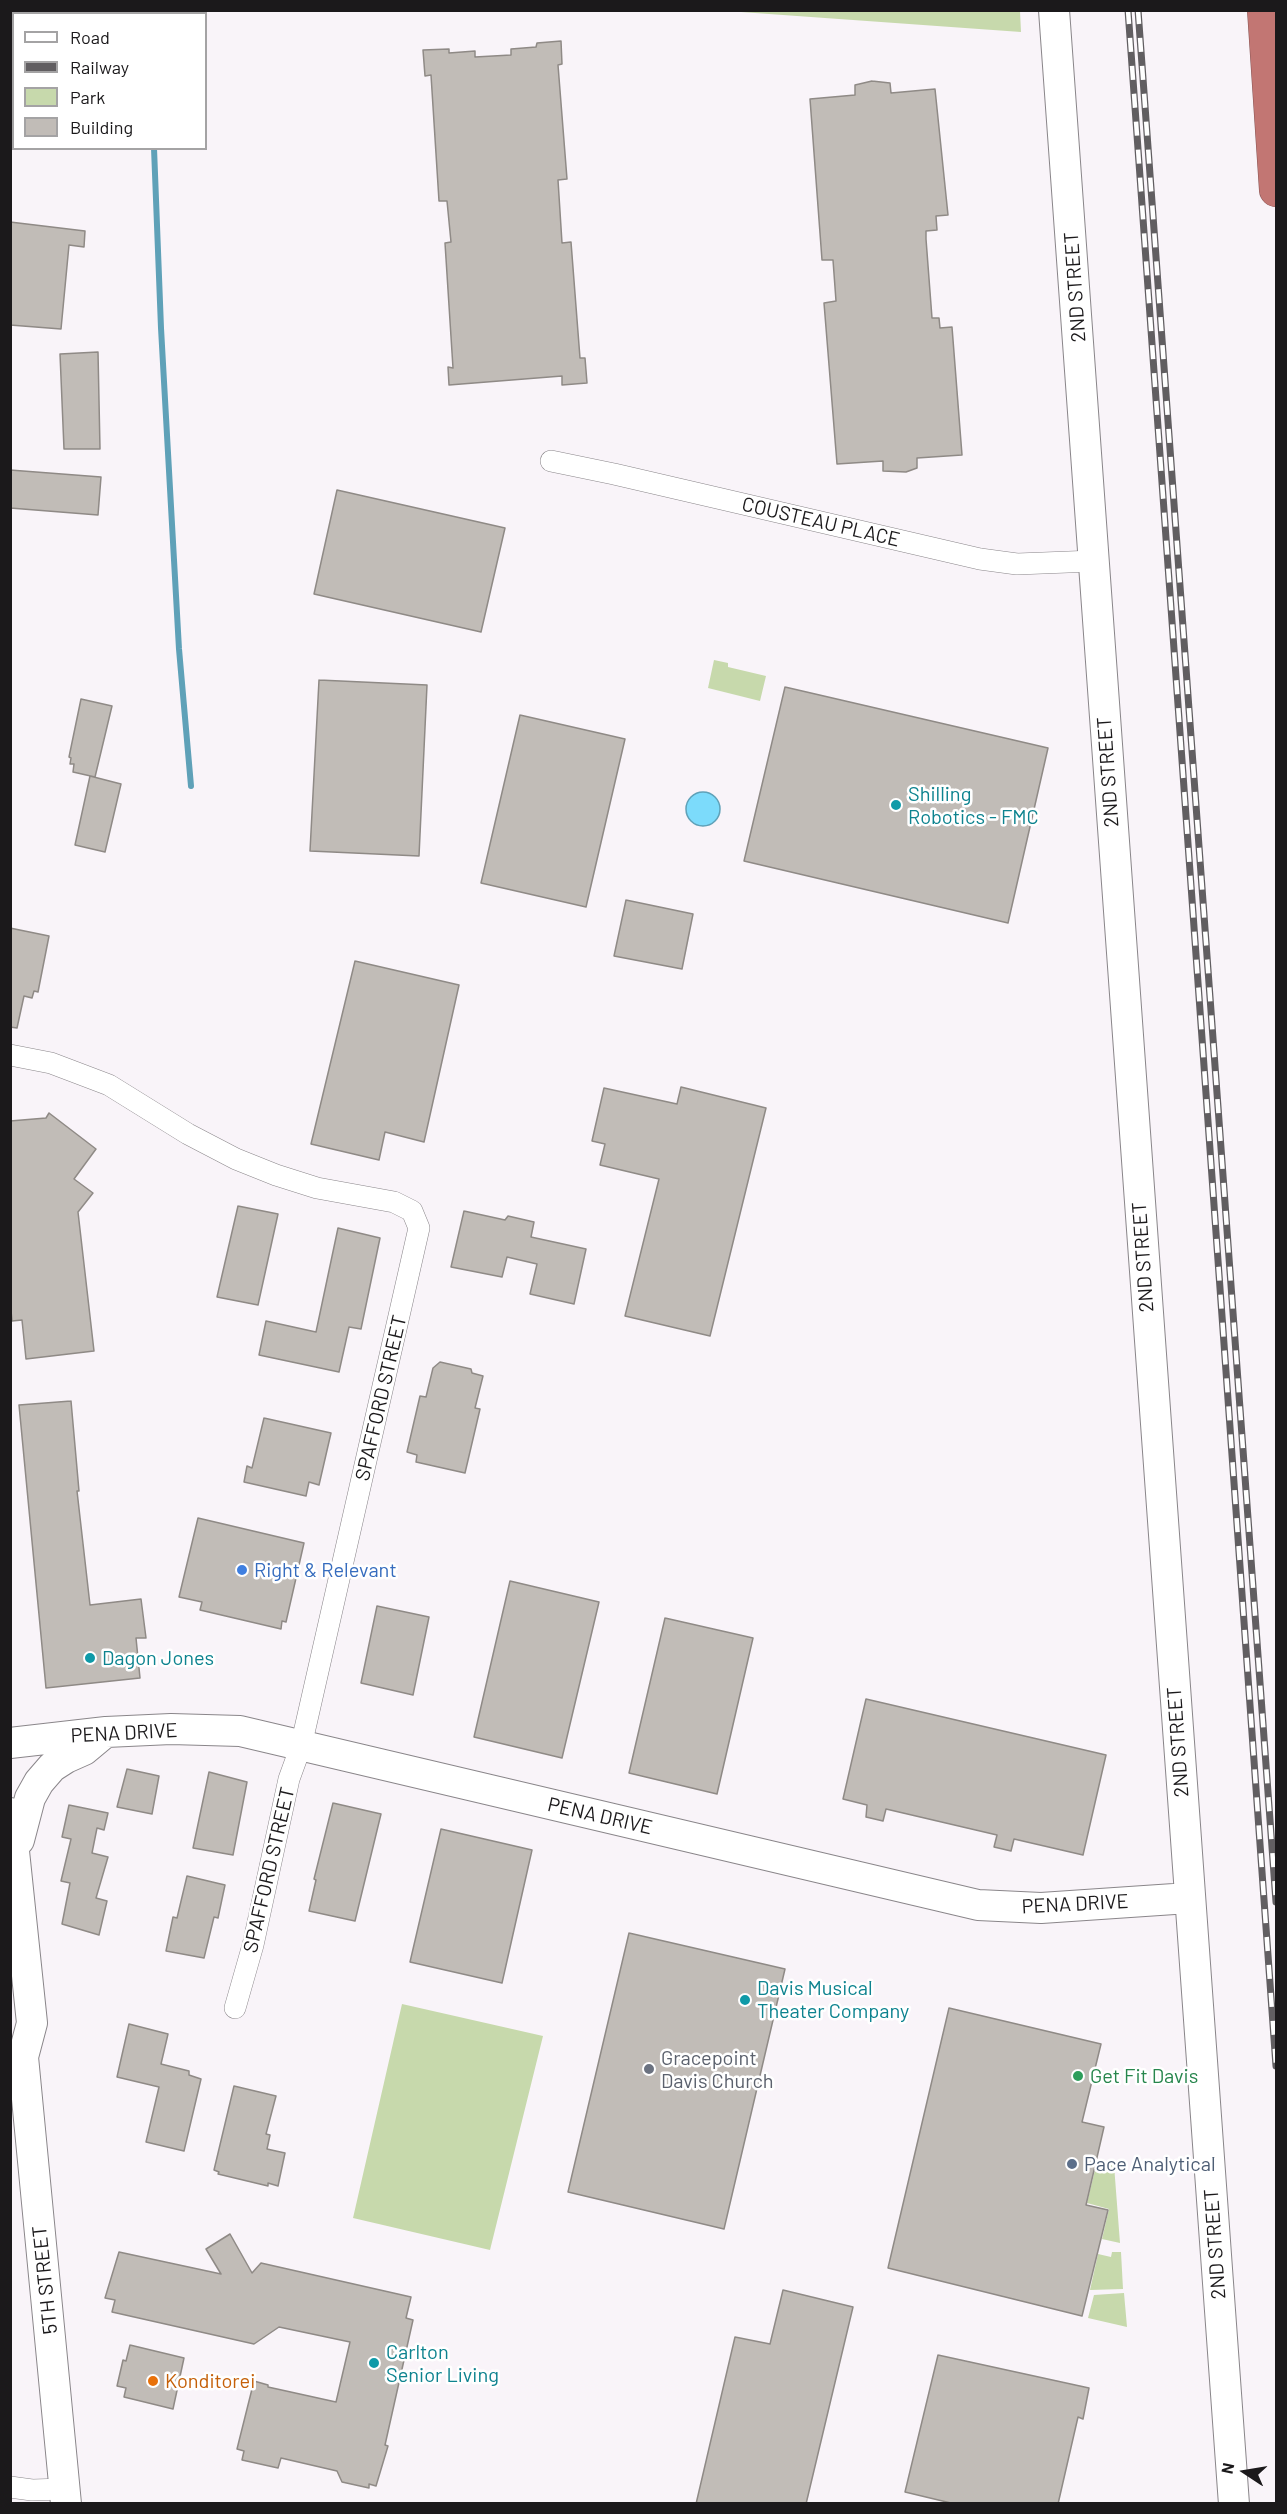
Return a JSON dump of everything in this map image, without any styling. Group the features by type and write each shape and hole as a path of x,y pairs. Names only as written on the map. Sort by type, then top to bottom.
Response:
{"highway":[{"path":"1263,10 1276,190"}],"street":[{"name":"2ND STREET","path":"1054,10 1234,2504"},
{"name":"COUSTEAU PLACE","path":"551,461 980,560 1017,564 1094,561"},
{"name":"SPAFFORD STREET","path":"10,1055 51,1063 109,1085 188,1134 236,1159 276,1176 317,1188 394,1202 412,1212 419,1228 302,1746 289,1779 253,1945 235,2008"},
{"name":"PENA DRIVE","path":"10,1743 106,1732 171,1729 240,1731 978,1905 1041,1908 1189,1898"},
{"path":"16,1866 23,1818 39,1782 52,1767 84,1750 106,1732"},
{"name":"5TH STREET","path":"10,1813 32,2023 17,2046 65,2496"},
{"path":"10,2487 65,2496"}],"green space":[{"path":"727,11 1020,11 1021,32"},
{"path":"714,660 728,663 728,667 766,676 760,701 708,688"},
{"path":"402,2004 543,2036 490,2250 353,2218"},
{"path":"1098,2165 1114,2165 1120,2243 1102,2239 1109,2209 1087,2203"},
{"path":"1112,2252 1121,2252 1123,2289 1090,2290 1098,2254 1111,2257"},
{"path":"1124,2293 1127,2327 1088,2318 1094,2295"}],"water":[{"path":"703,792 715,797 720,809 715,821 703,826 691,821 686,809 691,797"}],"building":[{"path":"561,41 562,64 558,65 567,179 558,180 562,243 571,242 580,358 585,358 587,383 562,385 562,376 449,385 448,367 453,368 445,243 451,242 447,201 439,201 431,75 425,76 423,50 449,49 449,53 475,51 475,57 511,55 511,49 536,47 537,43"},
{"path":"872,81 890,83 891,93 935,89 948,215 936,216 937,230 926,231 926,239 932,318 939,318 940,328 952,327 962,455 917,458 917,468 906,472 883,471 883,461 837,464 824,303 836,301 833,260 822,260 810,99 855,95 855,85"},
{"path":"10,222 85,231 84,247 69,245 61,329 10,325"},
{"path":"98,352 100,449 64,449 60,354"},
{"path":"10,470 101,477 98,515 10,508"},
{"path":"337,490 505,528 481,632 314,594"},
{"path":"319,680 427,685 419,856 310,851"},
{"name":"Shilling Robotics - FMC","path":"785,687 1048,748 1008,923 744,861"},
{"path":"81,699 112,706 95,777 73,772 74,764 70,764 71,758 69,757"},
{"path":"520,715 625,739 586,907 481,883"},
{"path":"90,776 121,784 105,852 75,845"},
{"path":"626,900 693,914 682,969 614,956"},
{"path":"10,928 49,936 38,992 34,991 32,998 24,996 17,1028 10,1027"},
{"path":"355,961 459,985 424,1142 385,1132 379,1160 311,1144"},
{"path":"681,1087 766,1108 710,1336 625,1316 659,1179 600,1165 605,1144 592,1141 604,1088 677,1104"},
{"path":"49,1113 96,1149 74,1179 93,1193 78,1212 94,1351 26,1359 22,1320 12,1321 10,1300 10,1121 46,1118"},
{"path":"238,1206 278,1214 258,1305 217,1297"},
{"path":"464,1211 505,1220 508,1216 534,1222 531,1237 586,1249 574,1304 530,1294 537,1264 507,1257 502,1277 451,1267"},
{"path":"338,1228 380,1238 361,1329 349,1327 339,1372 259,1355 266,1321 316,1332"},
{"path":"440,1362 471,1369 472,1373 483,1376 475,1408 480,1409 465,1473 416,1462 417,1455 407,1452 420,1396 426,1397 433,1368"},
{"path":"71,1401 79,1491 77,1491 90,1605 141,1599 146,1638 136,1638 140,1678 46,1688 19,1405"},
{"path":"264,1418 331,1433 319,1485 309,1482 306,1496 244,1482 247,1466 252,1468"},
{"name":"Right & Relevant","path":"198,1518 304,1543 286,1622 282,1621 281,1629 200,1610 202,1602 179,1597"},
{"path":"510,1581 599,1602 562,1758 474,1737"},
{"path":"377,1606 429,1617 413,1695 361,1683"},
{"path":"665,1618 753,1638 717,1794 629,1773"},
{"path":"866,1699 1106,1755 1083,1855 1014,1839 1011,1851 994,1847 997,1835 886,1809 883,1821 866,1817 867,1805 843,1799"},
{"path":"127,1769 159,1776 152,1814 117,1807"},
{"path":"209,1772 247,1782 233,1855 193,1848"},
{"path":"333,1803 381,1814 355,1921 309,1911 316,1880 314,1879"},
{"path":"69,1805 108,1813 104,1830 97,1828 92,1853 108,1857 96,1898 107,1901 99,1935 62,1924 70,1883 61,1881 71,1839 62,1837"},
{"path":"441,1829 532,1850 502,1983 410,1962"},
{"path":"187,1876 225,1885 218,1918 214,1917 204,1958 166,1951 173,1917 177,1918"},
{"path":"629,1933 785,1969 724,2229 568,2192"},
{"path":"949,2008 1101,2044 1082,2122 1104,2127 1086,2205 1108,2210 1082,2316 888,2268"},
{"path":"129,2024 168,2034 161,2064 189,2071 189,2075 201,2079 184,2151 146,2142 159,2087 117,2077"},
{"path":"234,2086 276,2096 266,2134 270,2135 267,2149 285,2153 278,2186 268,2183 268,2186 218,2174 219,2172 214,2170"},
{"name":"Carlton Senior Living","path":"230,2234 252,2273 261,2263 411,2297 406,2318 413,2320 385,2445 388,2446 376,2486 369,2484 369,2488 342,2482 337,2471 281,2458 278,2468 242,2460 244,2451 237,2449 254,2381 268,2385 268,2387 336,2402 350,2342 279,2327 254,2344 112,2312 115,2300 105,2298 119,2252 221,2274 206,2249"},
{"path":"783,2290 853,2307 806,2504 696,2504 735,2337 770,2344"},
{"path":"130,2345 184,2358 173,2409 124,2397 126,2388 117,2386 123,2360 126,2361"},
{"path":"938,2355 1089,2388 1083,2419 1078,2417 1058,2504 955,2504 905,2492"}],"waterway":[{"path":"154,150 161,328 179,649 191,786"}],"railway":[{"path":"1128,10 1276,2066"},
{"path":"1138,10 1276,1902"}],"place":[{"name":"Shilling Robotics - FMC","path":"896,805"},
{"name":"Right & Relevant","path":"242,1570"},
{"name":"Dagon Jones","path":"90,1658"},
{"name":"Davis Musical Theater Company","path":"745,2000"},
{"name":"Gracepoint Davis Church","path":"649,2069"},
{"name":"Get Fit Davis","path":"1078,2076"},
{"name":"Pace Analytical","path":"1072,2164"},
{"name":"Carlton Senior Living","path":"374,2363"},
{"name":"Konditorei","path":"153,2381"}]}
